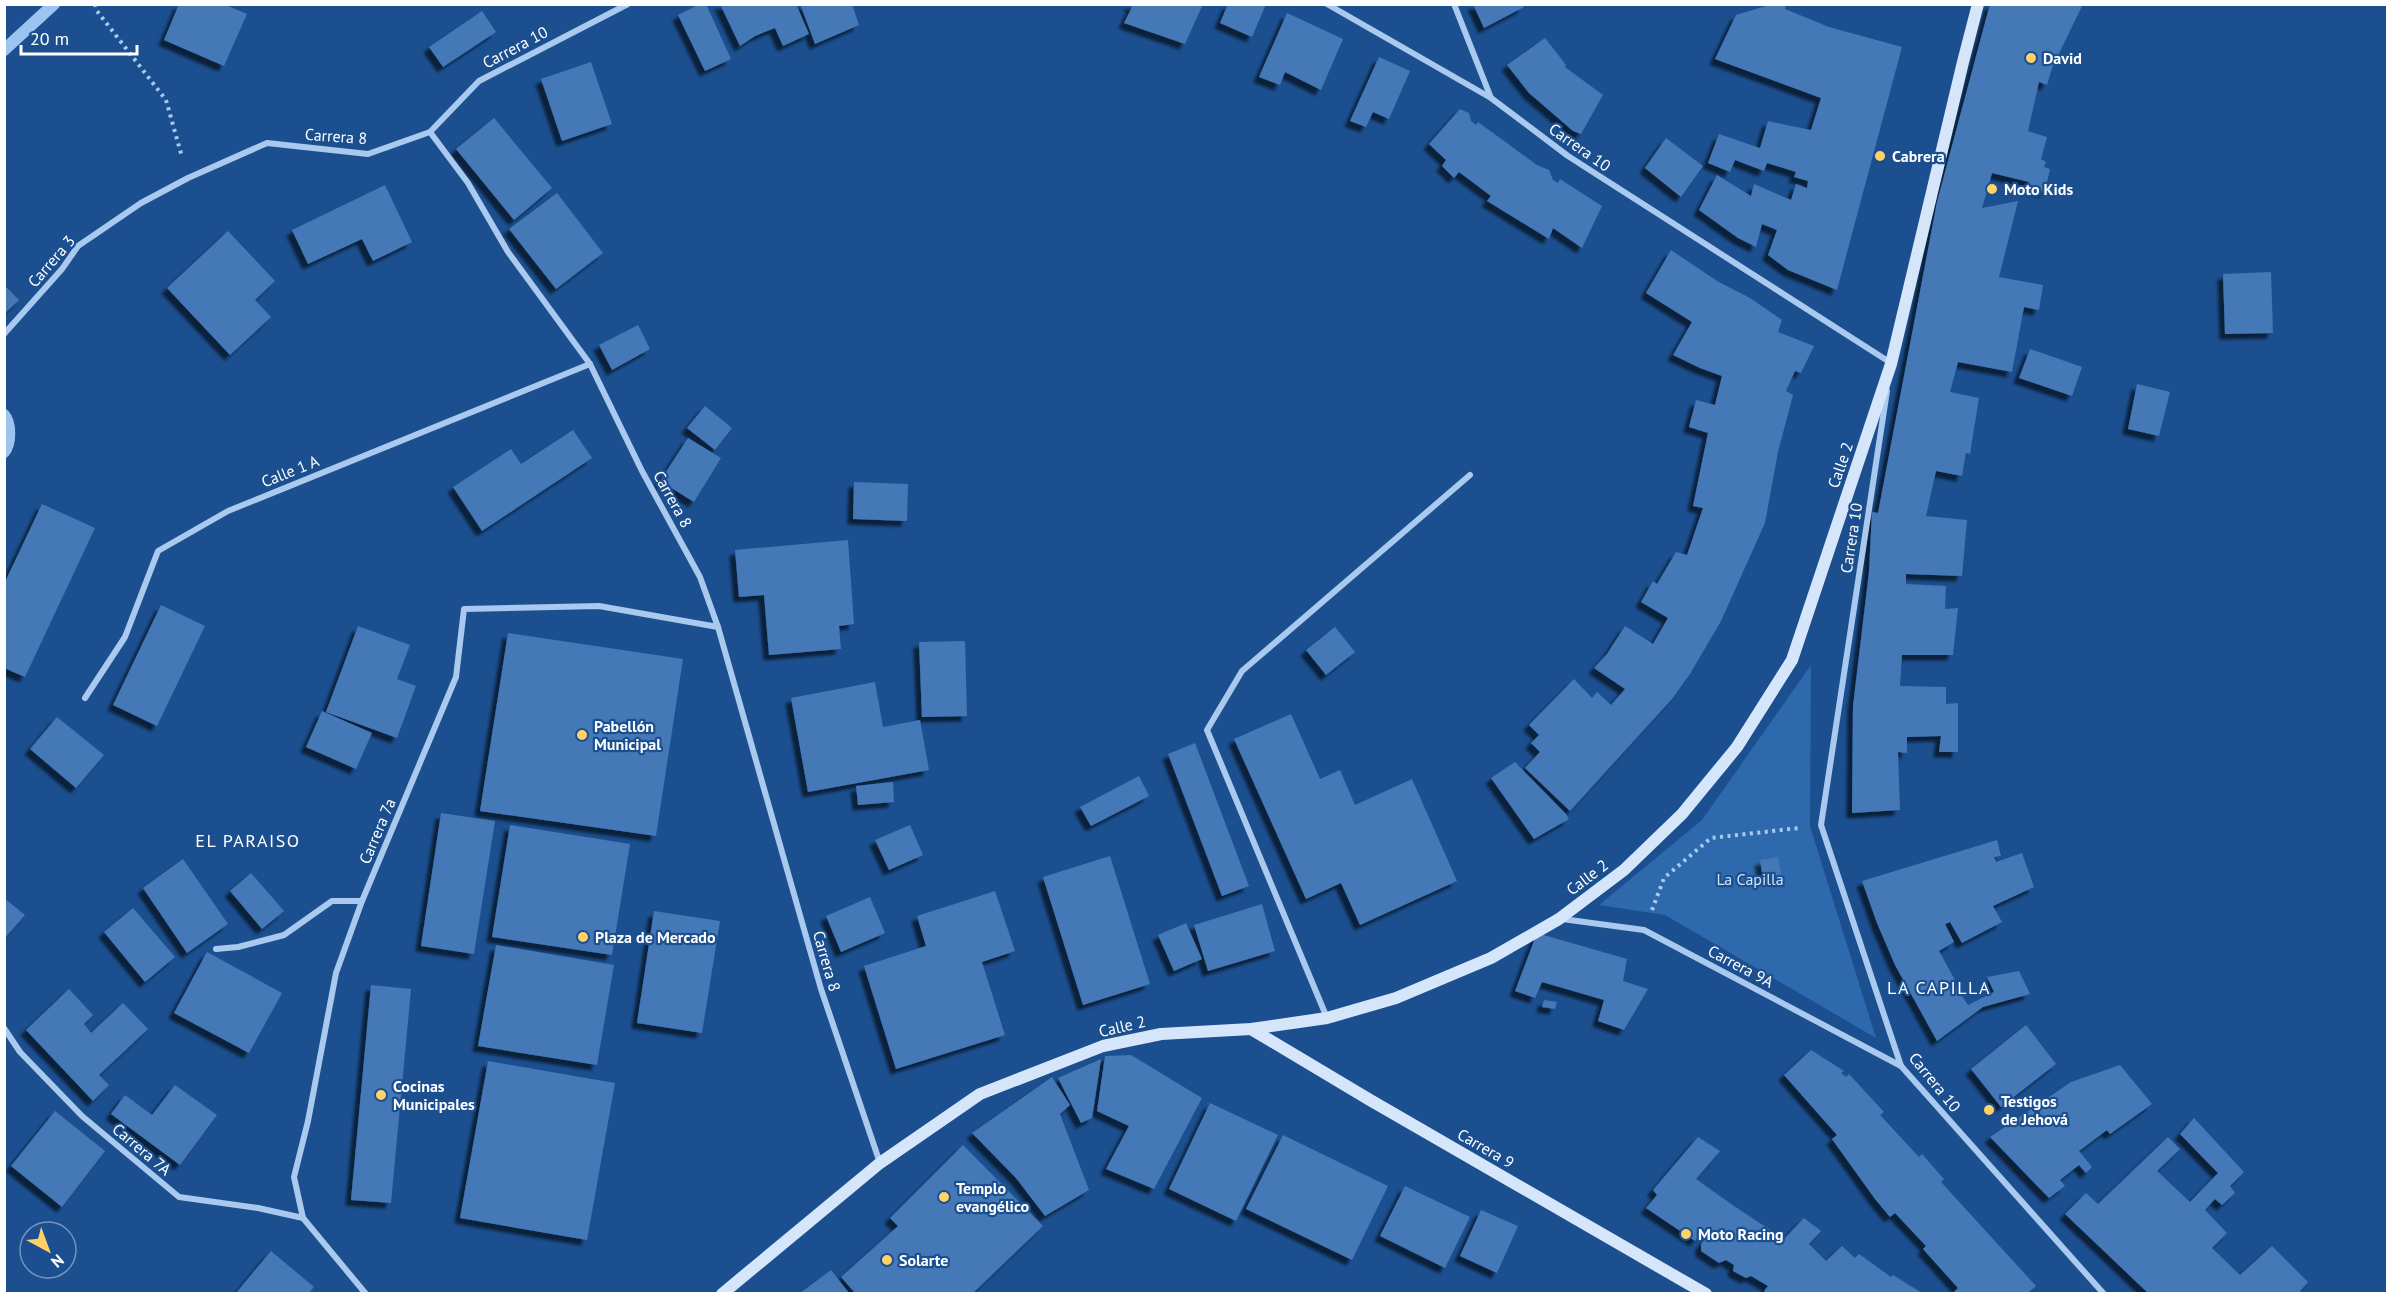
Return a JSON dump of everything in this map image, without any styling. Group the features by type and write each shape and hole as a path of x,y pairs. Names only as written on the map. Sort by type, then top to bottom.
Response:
{"street":[{"name":"Carrera 10","path":"429,132 479,81 628,4"},
{"name":"Carrera 10","path":"1328,4 1491,98 1568,156 1891,364 1821,825 1901,1066 2104,1293"},
{"path":"1454,4 1491,98"},
{"name":"Calle 2","path":"722,1293 880,1163 980,1094 1103,1046 1161,1034 1251,1029 1327,1018 1396,998 1491,958 1558,919 1624,870 1682,814 1737,747 1792,660 1891,364 1978,4"},
{"name":"Carrera 8","path":"188,178 267,143 368,154 429,132 468,183 508,252 590,364 642,471 699,577 718,627 821,989 880,1163"},
{"name":"Carrera 3","path":"4,334 36,299 78,246 141,203 188,178"},
{"name":"Calle 1 A","path":"85,698 125,637 158,551 228,511 590,364"},
{"path":"1327,1018 1207,730 1242,671 1470,475"},
{"name":"Carrera 7a","path":"366,1293 303,1218 294,1177 308,1121 336,974 362,902 456,677 464,609 599,606 718,627"},
{"path":"216,949 238,947 284,935 332,901 362,902"},
{"name":"Carrera 9A","path":"1558,919 1644,930 1901,1066"},
{"name":"Carrera 7A","path":"4,1028 20,1052 82,1116 179,1197 258,1208 303,1218"},
{"name":"Carrera 9","path":"1251,1029 1706,1293"}],"path":[{"path":"95,4 97,12 166,100 188,178"},
{"path":"1644,930 1665,878 1711,838 1821,825"}],"green space":[{"name":"La Capilla","path":"1811,665 1810,826 1876,1038 1665,915 1599,905 1702,820"}],"building":[{"path":"179,4 223,4 247,14 224,66 164,40"},
{"path":"700,4 706,4 731,59 705,71 678,15"},
{"path":"720,4 796,4 809,34 783,46 775,28 755,36 740,46"},
{"path":"800,4 852,4 859,25 815,44"},
{"path":"1127,4 1203,4 1185,44 1124,23 1132,7"},
{"path":"1228,4 1266,4 1252,37 1220,23"},
{"path":"1473,4 1523,4 1524,7 1484,28"},
{"path":"1773,4 1786,5 1785,9 1829,27 1902,47 1837,290 1788,270 1768,255 1777,230 1762,224 1756,247 1738,238 1699,210 1717,175 1751,196 1754,184 1791,200 1796,184 1807,188 1808,181 1794,177 1796,172 1767,163 1764,171 1735,160 1730,172 1708,163 1719,134 1760,148 1768,121 1811,130 1821,98 1715,59 1736,15"},
{"path":"1990,4 2083,4 2052,68 2047,85 2039,82 2028,131 2047,137 2041,159 2046,162 2044,167 2050,169 2045,192 2028,188 2029,182 1992,173 1982,208 2018,201 1999,277 2043,285 2039,310 2024,307 2012,372 1958,362 1950,392 1979,398 1970,454 1966,453 1962,476 1936,471 1926,516 1967,520 1962,576 1906,574 1906,584 1946,586 1945,609 1958,608 1953,655 1902,655 1900,686 1946,687 1946,704 1958,703 1958,752 1939,752 1941,736 1907,737 1907,753 1898,752 1900,810 1852,813 1853,706 1869,572 1872,512 1878,513 1937,202"},
{"path":"482,11 496,32 443,67 429,47"},
{"path":"1287,13 1343,39 1321,90 1285,72 1280,85 1259,77"},
{"path":"1545,38 1566,65 1565,67 1603,95 1581,134 1573,131 1529,93 1507,65"},
{"path":"1379,57 1410,71 1389,119 1373,112 1366,127 1350,121"},
{"path":"591,62 612,124 562,141 541,79"},
{"path":"1460,109 1469,113 1471,121 1476,125 1478,122 1537,165 1549,170 1553,180 1558,183 1560,179 1602,206 1582,248 1553,228 1549,239 1487,201 1491,196 1459,172 1454,178 1442,166 1446,160 1429,144"},
{"path":"494,118 552,188 514,220 456,149"},
{"path":"1666,138 1703,166 1681,197 1645,168"},
{"path":"385,185 412,242 373,261 362,239 308,264 292,230"},
{"path":"557,193 603,253 556,289 509,229"},
{"path":"228,231 275,281 255,300 271,317 230,355 167,288"},
{"path":"1671,250 1782,320 1778,332 1814,346 1801,373 1795,371 1786,391 1793,395 1778,452 1765,523 1721,621 1690,674 1672,699 1570,811 1525,768 1540,752 1531,743 1539,735 1529,725 1574,679 1592,698 1597,692 1611,705 1625,689 1594,668 1607,654 1625,626 1653,644 1668,618 1641,602 1653,581 1657,584 1676,552 1687,555 1703,508 1693,506 1708,433 1689,427 1696,400 1715,405 1722,376 1673,355 1692,322 1646,293"},
{"path":"2271,272 2273,333 2225,334 2223,274"},
{"path":"4,285 19,300 4,314"},
{"path":"638,325 650,349 612,370 599,345"},
{"path":"2030,349 2082,367 2072,396 2019,378"},
{"path":"2137,384 2170,392 2159,436 2128,429"},
{"path":"705,406 732,428 715,450 687,428"},
{"path":"573,430 592,458 482,531 453,487 511,449 521,464"},
{"path":"688,438 721,458 694,502 660,481"},
{"path":"854,482 908,484 907,521 853,519"},
{"path":"42,504 95,528 25,677 4,668 4,584"},
{"path":"848,540 854,624 839,626 841,649 769,655 764,595 739,597 735,550"},
{"path":"161,605 205,626 157,726 113,705"},
{"path":"358,626 410,645 397,679 416,686 397,738 326,712"},
{"path":"1335,627 1355,652 1326,675 1306,650"},
{"name":"Pabellón Municipal","path":"508,633 683,659 656,836 480,811"},
{"path":"965,641 967,716 922,717 919,642"},
{"path":"875,682 883,727 920,720 929,770 808,792 791,698"},
{"path":"322,711 372,733 356,769 306,747"},
{"path":"1291,714 1320,779 1340,770 1355,805 1412,779 1457,881 1360,925 1341,883 1306,899 1234,739"},
{"path":"57,717 104,755 76,788 30,749"},
{"path":"1195,743 1249,886 1222,896 1168,754"},
{"path":"1515,762 1569,819 1534,839 1491,778"},
{"path":"1139,776 1149,796 1091,826 1080,807"},
{"path":"893,782 894,802 858,805 856,786"},
{"path":"441,813 495,821 474,954 421,946"},
{"path":"510,825 630,844 612,955 492,937"},
{"path":"910,825 923,855 889,870 875,840"},
{"path":"1997,840 2001,856 1994,857 1996,862 2022,853 2034,887 1993,906 2002,922 1962,943 1950,922 1945,924 1954,942 1939,951 1955,980 1952,981 1968,1005 1994,992 1987,977 2019,971 2030,994 1983,1007 1937,1041 1895,965 1862,881"},
{"path":"1110,856 1150,984 1083,1005 1043,877"},
{"path":"1778,857 1781,875 1763,878 1760,860"},
{"path":"183,859 228,924 187,953 143,888"},
{"path":"251,873 284,911 262,929 230,891"},
{"path":"995,891 1015,951 982,962 1005,1035 896,1069 864,966 926,946 917,916"},
{"path":"870,897 885,933 841,952 826,916"},
{"path":"4,898 25,915 4,939"},
{"path":"1262,904 1275,951 1208,971 1194,925"},
{"path":"133,908 175,957 145,982 104,932"},
{"path":"654,911 720,921 702,1033 637,1023"},
{"path":"1186,923 1202,959 1174,971 1158,935"},
{"path":"1537,933 1627,959 1623,981 1648,989 1624,1030 1598,1021 1604,1000 1542,982 1535,998 1515,991"},
{"path":"496,945 614,965 597,1065 478,1046"},
{"path":"207,952 282,993 249,1053 174,1013"},
{"name":"Cocinas Municipales","path":"371,985 411,989 391,1203 351,1200"},
{"path":"69,989 93,1015 84,1024 91,1033 123,1003 148,1029 99,1075 109,1085 93,1101 26,1030"},
{"path":"1544,1000 1557,1002 1555,1009 1542,1007"},
{"path":"2026,1025 2056,1064 2001,1107 1971,1069"},
{"path":"1811,1050 1844,1071 1841,1073 1846,1077 1849,1074 1884,1112 1880,1115 1919,1157 1922,1154 1944,1179 1941,1182 2036,1286 2028,1293 1954,1292 1958,1288 1923,1249 1926,1246 1895,1213 1890,1217 1875,1199 1832,1139 1837,1135 1784,1075"},
{"path":"1131,1055 1202,1098 1154,1189 1106,1169 1129,1126 1097,1111 1105,1056"},
{"path":"1101,1059 1092,1118 1081,1123 1058,1078"},
{"path":"488,1061 615,1083 587,1240 460,1218"},
{"path":"2120,1065 2152,1104 2110,1134 2107,1130 2079,1151 2092,1167 2086,1173 2079,1165 2060,1180 2065,1186 2049,1198 1990,1137 2071,1082"},
{"path":"1052,1077 1070,1105 1060,1114 1089,1190 1045,1216 1016,1178 972,1133"},
{"path":"175,1085 217,1115 180,1165 111,1114 125,1095 152,1115"},
{"path":"1210,1103 1278,1135 1236,1221 1169,1189"},
{"path":"55,1111 105,1151 62,1207 11,1166"},
{"path":"2194,1118 2244,1172 2230,1186 2235,1193 2222,1205 2215,1199 2205,1210 2227,1233 2212,1248 2240,1275 2272,1246 2308,1282 2300,1291 2304,1293 2148,1293 2065,1214 2086,1193 2098,1204 2168,1137 2180,1149 2157,1171 2190,1202 2218,1173 2180,1134"},
{"path":"1283,1135 1388,1186 1352,1260 1246,1209"},
{"path":"1698,1137 1720,1151 1696,1179 1734,1206 1784,1239 1804,1218 1821,1231 1809,1244 1826,1261 1842,1246 1855,1258 1859,1254 1891,1277 1893,1275 1922,1293 1767,1293 1764,1291 1768,1286 1751,1276 1746,1278 1733,1271 1734,1265 1726,1260 1719,1263 1701,1251 1701,1244 1713,1231 1707,1227 1695,1241 1646,1208 1657,1195 1653,1190"},
{"path":"963,1145 1043,1226 973,1293 855,1293 841,1277 898,1226 890,1218"},
{"path":"1405,1186 1470,1217 1445,1268 1380,1236"},
{"path":"1481,1210 1518,1226 1497,1273 1460,1256"},
{"path":"271,1251 314,1287 309,1293 236,1293"},
{"path":"831,1270 849,1293 800,1293"}],"waterway":[{"path":"4,50 54,4"},
{"path":"4,415 8,423 9,434 4,452"}],"place":[{"name":"David","path":"2031,58"},
{"name":"Cabrera","path":"1880,156"},
{"name":"Moto Kids","path":"1992,189"},
{"name":"Pabellón Municipal","path":"582,735"},
{"name":"Plaza de Mercado","path":"583,937"},
{"name":"Cocinas Municipales","path":"381,1095"},
{"name":"Testigos de Jehová","path":"1989,1110"},
{"name":"Templo evangélico","path":"944,1197"},
{"name":"Moto Racing","path":"1686,1234"},
{"name":"Solarte","path":"887,1260"}],"district":[{"name":"EL PARAISO","path":"248,840"},
{"name":"LA CAPILLA","path":"1939,987"}]}
